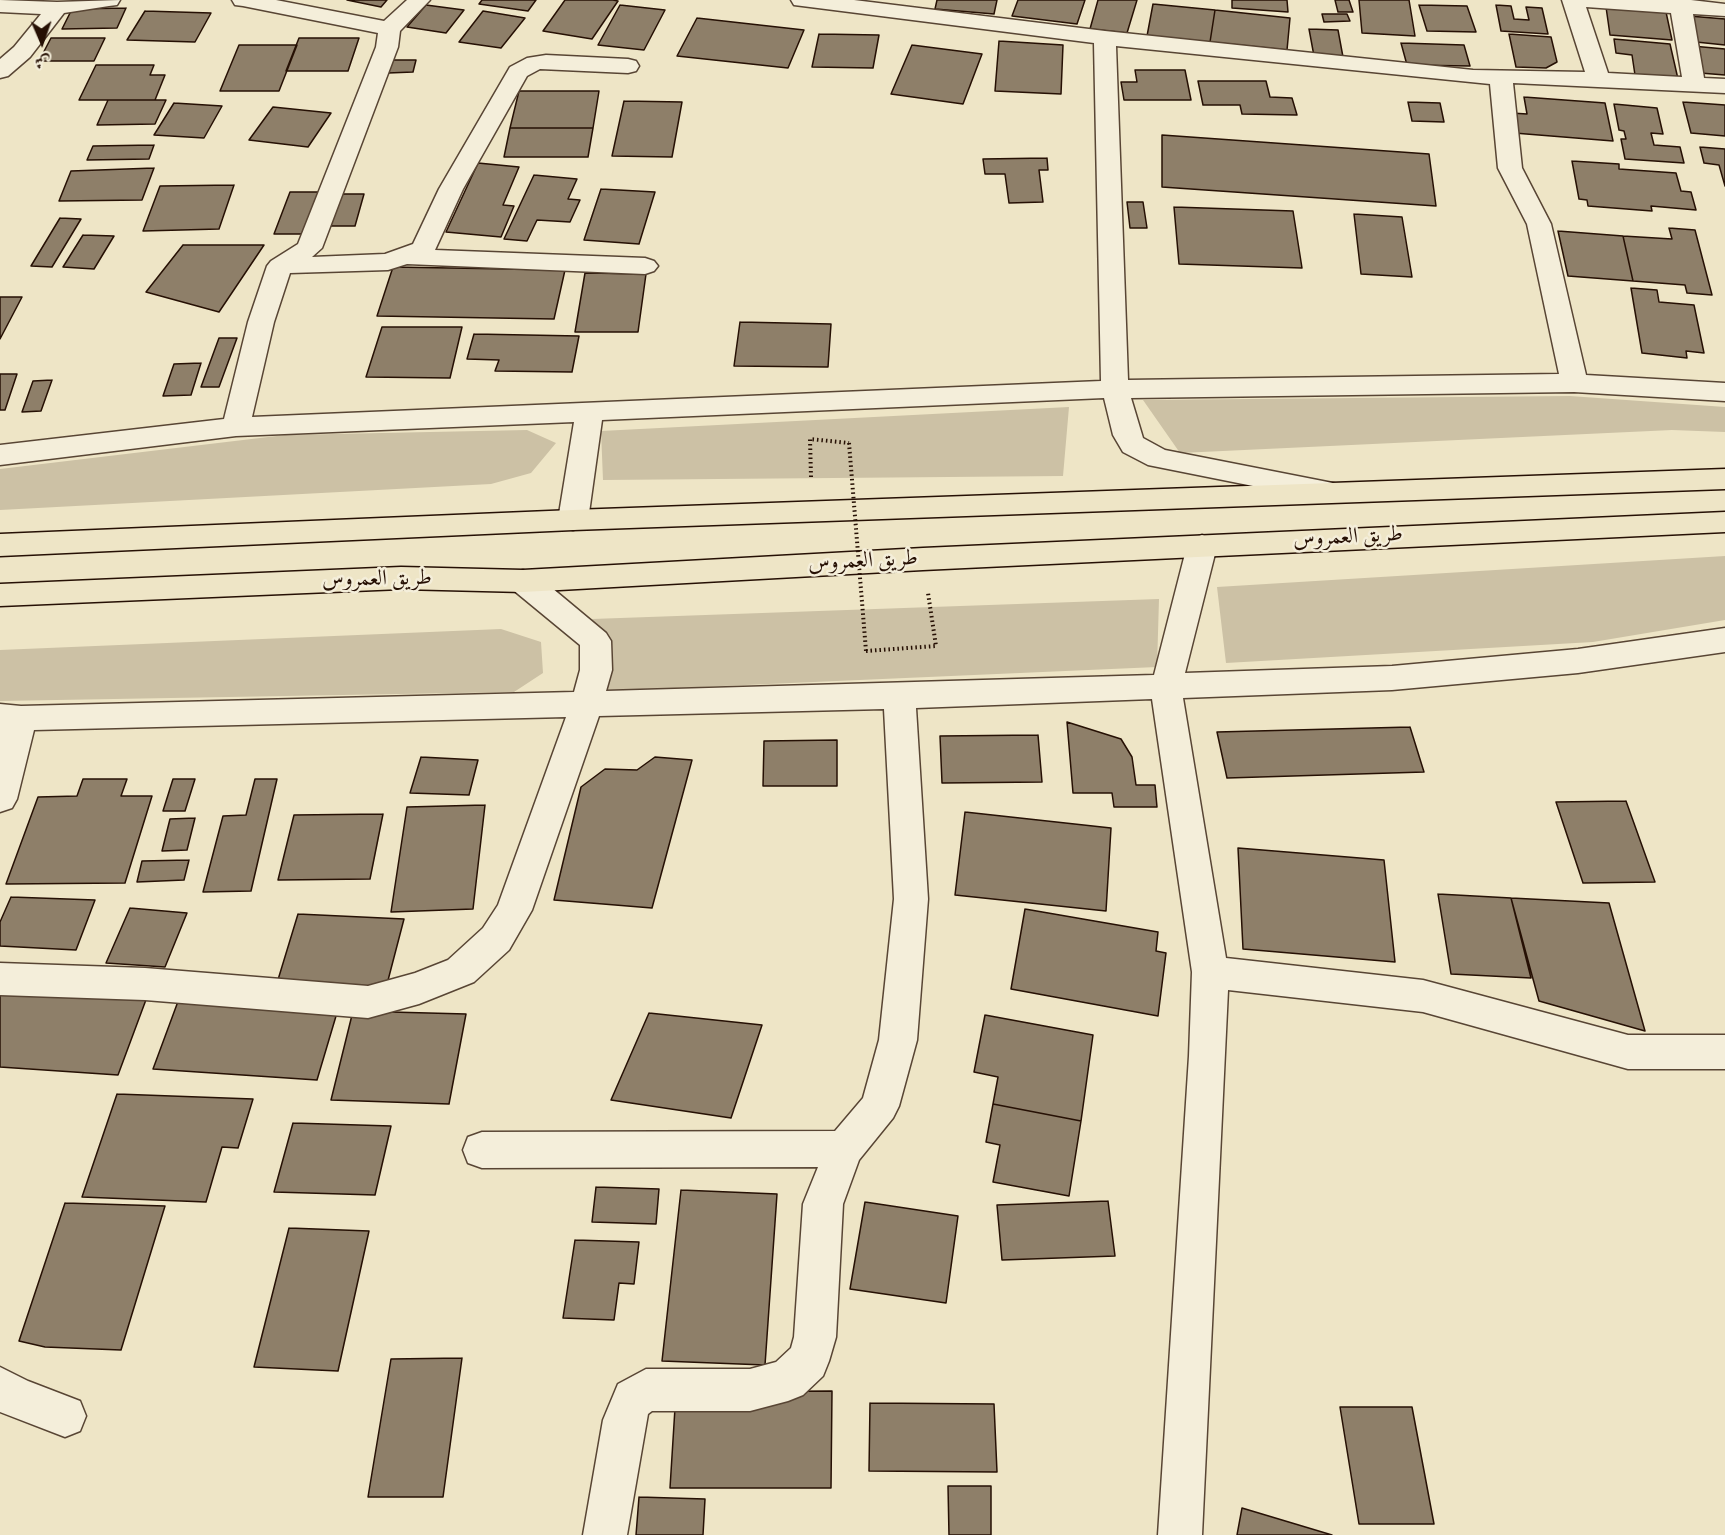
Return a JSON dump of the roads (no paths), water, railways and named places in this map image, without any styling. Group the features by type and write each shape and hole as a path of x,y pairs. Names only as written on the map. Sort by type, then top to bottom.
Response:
{"main road":[{"name":"طريق العمروس","path":"0,545 573,520 1725,479"},
{"name":"طريق العمروس","path":"0,595 401,578 523,581 923,559 1725,522"}],"street":[{"path":"7,4 57,8 109,0"},
{"path":"243,0 389,29"},
{"path":"236,427 261,322 280,266 309,248 387,47 389,29 418,0"},
{"path":"802,0 920,8 1105,38 1501,78 1541,75 1725,86"},
{"path":"1598,78 1573,0 1681,4 1725,10"},
{"path":"1681,4 1694,83"},
{"path":"0,71 22,52 57,8"},
{"path":"1105,38 1115,389 1127,435 1133,445 1145,453 1179,463 1333,492"},
{"path":"280,266 388,262 423,249 451,189 518,72 535,63 546,62 628,66"},
{"path":"1501,78 1510,168 1539,224 1574,383"},
{"path":"405,256 645,266"},
{"path":"0,455 236,427 1115,389 1574,383 1725,392"},
{"path":"573,520 589,413"},
{"path":"1180,1535 1208,1056 1210,972 1166,688 1202,546"},
{"path":"0,979 145,984 369,1002 419,988 461,971 495,939 514,910 587,703 596,670 595,641 523,581"},
{"path":"0,799 10,717 899,696 1392,678 1578,661 1725,640"},
{"path":"605,1535 624,1420 633,1399 646,1390 750,1390 788,1380 808,1361 815,1338 823,1204 844,1149 880,1106 898,1040 911,899 899,696"},
{"path":"1210,972 1423,996 1629,1052 1725,1052"},
{"path":"482,1150 844,1149"},
{"path":"0,1388 16,1398 65,1416"}]}
